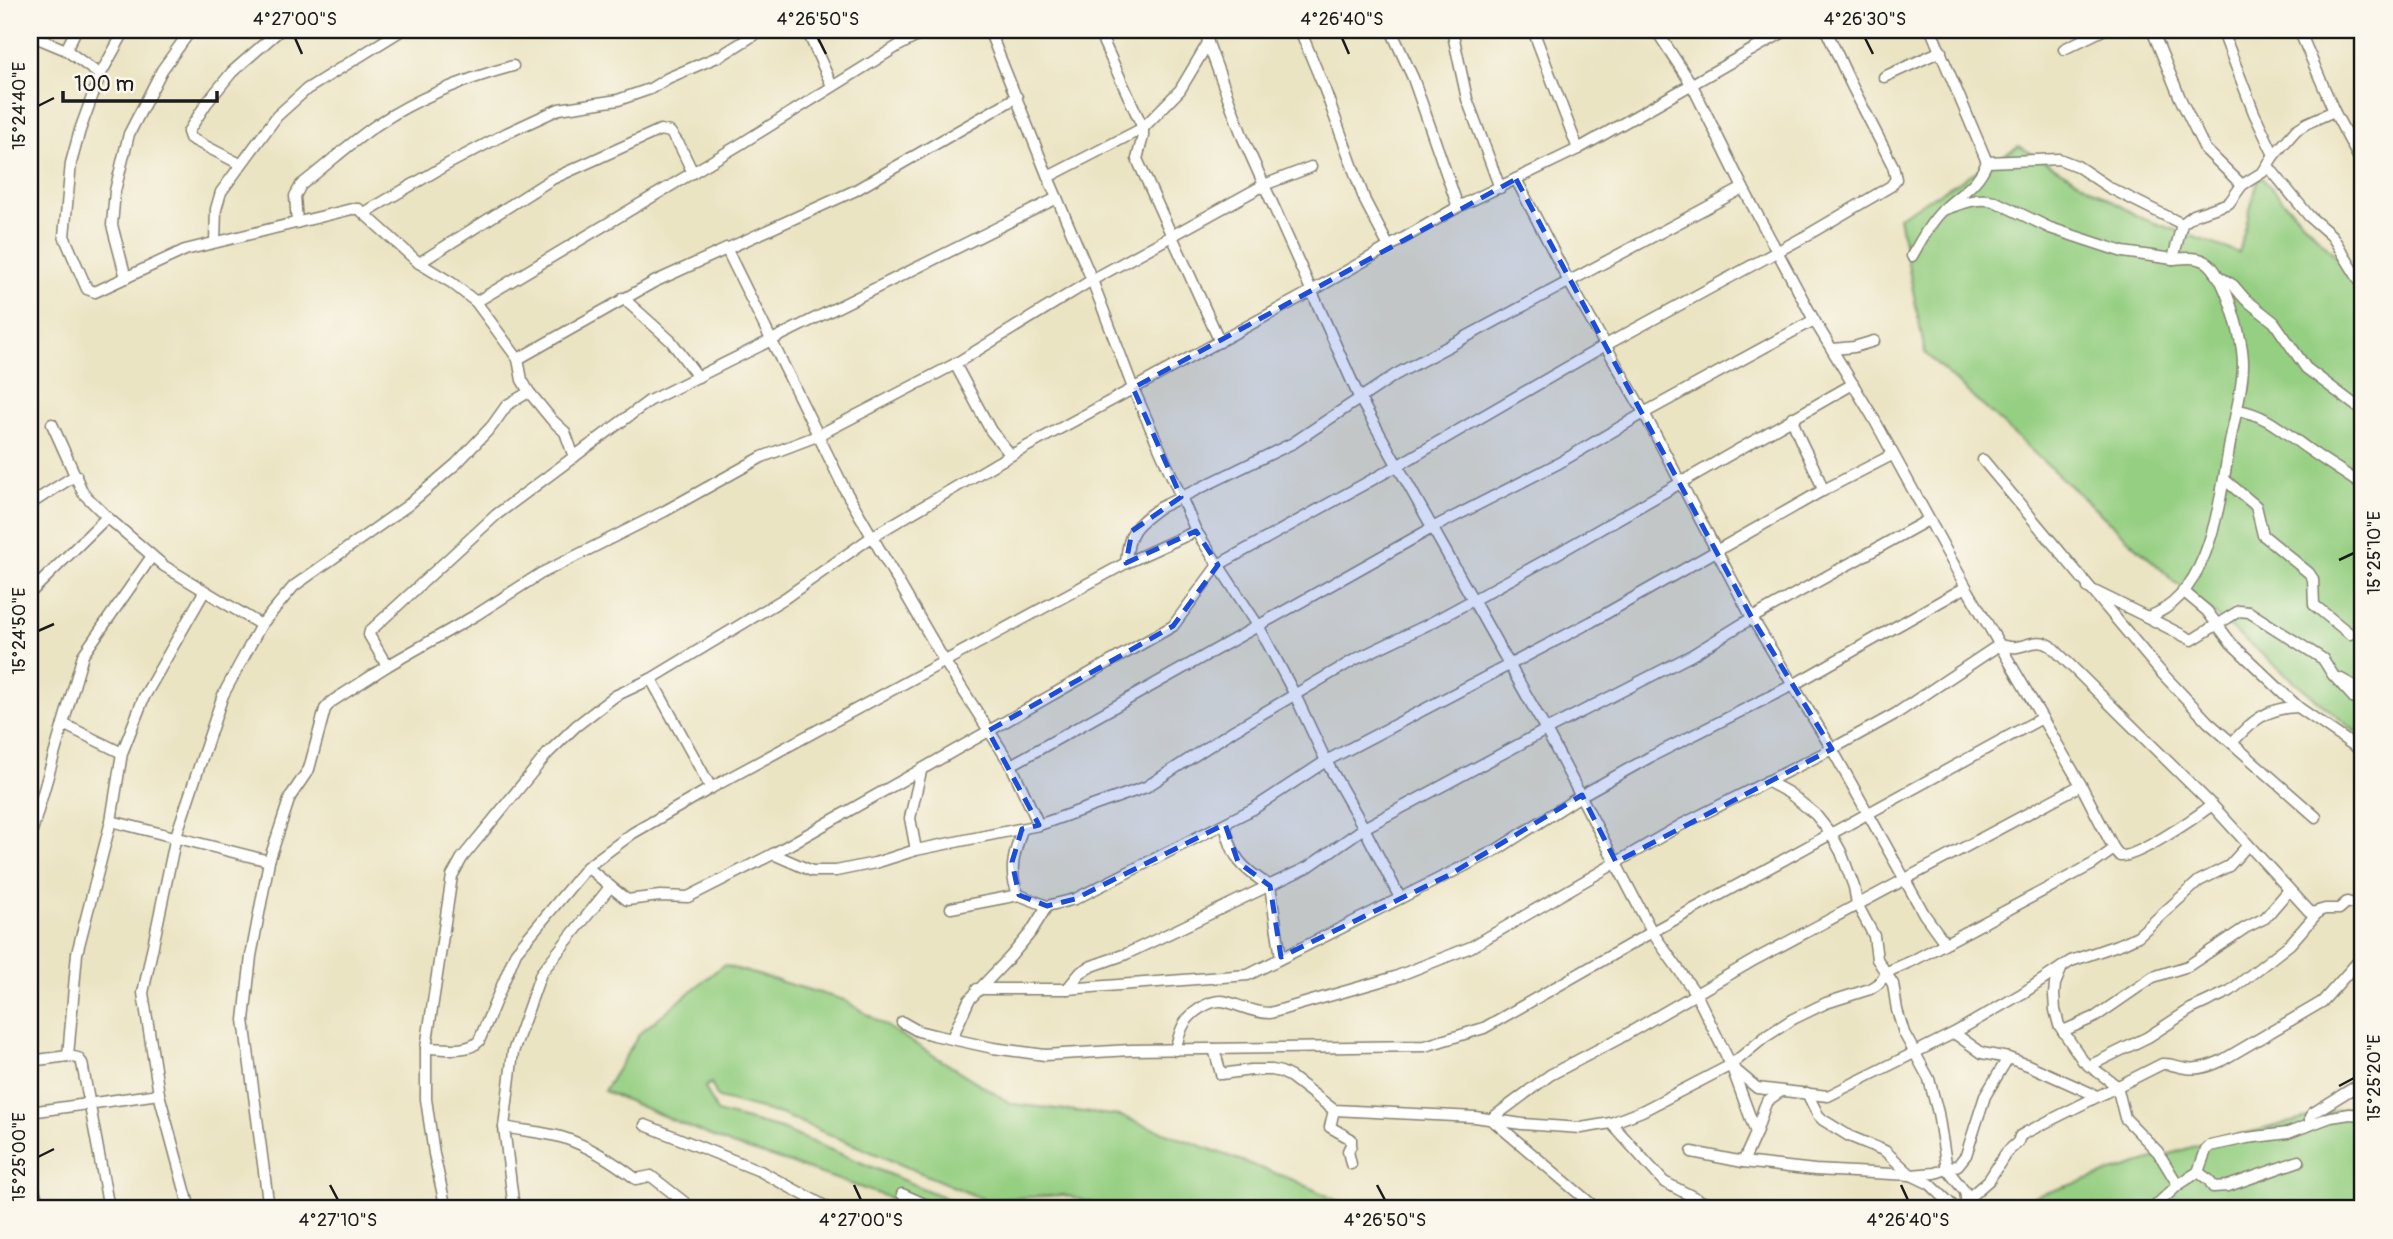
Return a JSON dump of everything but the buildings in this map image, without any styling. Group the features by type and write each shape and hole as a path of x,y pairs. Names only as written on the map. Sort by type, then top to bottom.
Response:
{"street":[{"path":"66,50 76,30"},
{"path":"125,30 100,75 71,163 64,236 87,289 91,292 185,250 359,209 419,262 476,302 518,359 522,380 529,392 565,432 574,457"},
{"path":"126,278 113,225 115,191 129,134 162,70 191,30"},
{"path":"240,164 190,138 188,132 232,72 280,30"},
{"path":"215,242 216,209 221,192 277,116 292,101 402,30"},
{"path":"364,213 448,164 538,118 559,109 618,100 650,89 668,78 722,55 762,30"},
{"path":"807,30 832,86"},
{"path":"476,302 929,30"},
{"path":"989,30 1133,388 1196,531 1259,627 1326,761 1400,898"},
{"path":"1098,30 1143,128 1137,159 1220,342"},
{"path":"1206,30 1208,43 1243,138 1359,397 1582,795 1653,932 1696,994 1731,1065 1756,1133"},
{"path":"1300,30 1365,201 1389,247"},
{"path":"1391,30 1413,78 1458,207"},
{"path":"1452,30 1468,99 1500,188"},
{"path":"1533,30 1578,149"},
{"path":"1656,30 1692,85 1743,188 1814,320 2081,785 2114,849 2120,856 2133,854 2164,838 2212,805"},
{"path":"446,1209 426,1099 426,1048 450,885 462,858 527,778 576,726 615,696 651,679 785,598 873,536 1011,455 1220,342 1458,207 1578,149 1787,30"},
{"path":"587,867 629,901 660,896 688,897 773,854 1173,626 1218,565 1891,186 1896,179 1893,166 1860,104 1826,30"},
{"path":"1912,256 1943,210 1976,184 1987,162 1931,30"},
{"path":"2064,49 2103,30"},
{"path":"2152,30 2205,149 2242,185"},
{"path":"2222,30 2254,113 2274,155"},
{"path":"2299,30 2334,111 2363,166"},
{"path":"30,35 66,50 100,75"},
{"path":"1048,177 1143,128 1180,90 1208,43"},
{"path":"1884,77 1941,51"},
{"path":"297,223 295,196 301,186 376,125 439,90 472,77 513,66"},
{"path":"518,359 623,298 853,191 1017,97"},
{"path":"2173,259 2182,224 2194,215 2229,203 2242,185 2268,166 2274,155 2297,130 2334,111"},
{"path":"419,262 552,180 660,130 670,132 693,173"},
{"path":"1987,162 2059,159 2077,166 2110,188 2182,224"},
{"path":"2268,166 2309,216 2332,236 2363,286"},
{"path":"269,1209 244,1020 251,956 269,861 290,797 309,769 325,709 331,702 540,574 665,511 762,457 817,436 955,364 1091,280 1264,185 1311,167"},
{"path":"1516,179 1752,618 1832,750 1924,914 1945,943"},
{"path":"1126,563 1127,542 1132,531 1141,521 1181,496 1293,443 1395,375 1743,188"},
{"path":"387,666 369,635 370,631 496,515 649,401 1057,198"},
{"path":"1943,210 1984,199 1994,201 2050,228 2123,252 2173,259 2198,258 2209,264 2228,298 2241,340 2243,366 2225,480 2213,533 2183,591 2164,610 2147,617"},
{"path":"726,248 845,490 945,662 1011,765 1039,825"},
{"path":"2216,275 2233,285 2245,299 2274,321 2306,368 2363,411"},
{"path":"623,298 671,341 698,377"},
{"path":"1011,765 1432,528 1559,463 1814,320"},
{"path":"1833,349 1854,348 1874,341"},
{"path":"955,364 991,430 1011,455"},
{"path":"773,854 812,871 875,863 916,850 1039,825 1146,787 1234,730 1354,660 1473,599 1853,384"},
{"path":"190,1209 159,1094 144,993 176,836 223,695 261,625 294,586 407,506 456,464 492,426 507,405 529,392"},
{"path":"2237,410 2266,419 2363,486"},
{"path":"1792,417 1823,491"},
{"path":"52,424 83,493 107,517 152,556 204,592 261,625"},
{"path":"951,908 1020,895 1047,906 1075,899 1254,809 1326,761 1591,622 1892,455"},
{"path":"1983,460 2159,670 2208,722 2316,817"},
{"path":"30,504 76,475"},
{"path":"2225,480 2256,506 2263,535 2309,573 2313,579 2314,605 2350,634"},
{"path":"30,593 107,517"},
{"path":"1067,989 1081,972 1092,966 1125,954 1308,867 1364,828 1692,655 1752,618 1928,520"},
{"path":"426,1048 471,1047 479,1041 516,952 587,867 633,833 710,788 1126,563 1196,531"},
{"path":"30,838 85,651 152,556"},
{"path":"977,989 1067,989 1238,978 1248,975 1498,849 1582,795 1650,757 1793,685 1966,587"},
{"path":"2088,588 2192,640 2239,611 2249,612 2323,659 2333,675 2363,708"},
{"path":"2183,591 2207,611 2231,643 2298,707 2363,751"},
{"path":"68,1056 77,953 111,821 122,753 144,697 204,592"},
{"path":"1175,1050 1181,1028 1187,1019 1212,1002 1226,1001 1258,1013 1270,1013 1395,976 1471,947 1681,825 1832,750 1897,713 1999,645 2018,647 2046,642 2051,646 2212,805 2309,911 2339,909 2347,902 2363,906"},
{"path":"2333,675 2363,691"},
{"path":"651,679 710,788"},
{"path":"2232,743 2266,713 2280,707 2298,707"},
{"path":"902,1022 918,1031 993,1048 1045,1055 1425,1046 1484,1027 2042,718"},
{"path":"63,723 122,753"},
{"path":"916,850 910,818 921,771"},
{"path":"1767,781 1789,793 1815,814 1831,834 1854,887 1857,904 1874,936 1877,960 1887,972 1896,993 1896,1010 1900,1021 1935,1098 1947,1169 1965,1192 1967,1205"},
{"path":"1491,1119 1550,1075 1857,904 2081,785"},
{"path":"111,821 269,861"},
{"path":"1225,824 1232,852 1238,862 1270,886 1281,957"},
{"path":"1020,895 1013,876 1012,862 1022,829"},
{"path":"1731,1065 1757,1088 1818,1095 1834,1094 1954,1033 2062,967 2138,936 2199,881 2229,866 2248,845"},
{"path":"1214,1049 1221,1074 1251,1070 1281,1072 1334,1110 1491,1119 1581,1128 1611,1123 1642,1111 1731,1065 1765,1037 1793,1019 1826,1003 1870,989 1879,983 1887,972 2093,864 2114,849"},
{"path":"514,1209 504,1128 512,1057 538,979 610,887"},
{"path":"2063,1031 2095,1017 2153,977 2188,966 2264,918 2289,890"},
{"path":"953,1038 969,1000 1018,948 1047,906"},
{"path":"2089,1066 2148,1037 2191,1009 2230,991 2290,944 2320,911"},
{"path":"1967,1205 1989,1180 2020,1136 2162,1064 2170,1063 2194,1069 2221,1061 2322,1002 2363,956"},
{"path":"2062,967 2054,995 2055,1010 2063,1031 2083,1061 2117,1086 2125,1118 2158,1152 2178,1185"},
{"path":"1954,1033 1982,1054 2008,1058 2097,1096"},
{"path":"30,1061 68,1056 78,1058 82,1063 109,1209"},
{"path":"1692,1152 1743,1162 1815,1170 1928,1175 1958,1165 1966,1156 1985,1096 2008,1058"},
{"path":"2310,1125 2313,1114 2363,1082"},
{"path":"1743,1162 1768,1101 1780,1091"},
{"path":"1807,1093 1823,1120 1849,1136 1885,1151 1911,1175 1930,1184 1956,1209"},
{"path":"30,1112 159,1094"},
{"path":"1334,1110 1330,1126 1351,1139 1348,1151 1351,1164"},
{"path":"2152,1209 2178,1185 2198,1172 2210,1146 2246,1138 2278,1135 2331,1117 2363,1115"},
{"path":"1491,1119 1597,1209"},
{"path":"1611,1123 1664,1182 1713,1207"},
{"path":"645,1125 760,1171 830,1209"},
{"path":"504,1128 564,1138 591,1149 616,1163 636,1179 651,1176 693,1209"},
{"path":"2198,1172 2204,1175 2213,1187 2228,1186 2299,1161"},
{"path":"30,1176 40,1209"},
{"path":"902,1194 936,1209"}],"highlighted area":[{"path":"1516,179 1752,618 1832,749 1616,862 1582,795 1449,875 1281,957 1270,886 1238,862 1225,824 1075,899 1047,906 1019,895 1012,862 1022,829 1039,825 988,731 1173,626 1218,565 1196,531 1126,563 1132,531 1181,497 1133,388"}],"green space":[{"path":"2019,146 2141,218 2239,253 2259,175 2363,285 2363,738 2175,582 1925,353 1899,217"},
{"path":"723,965 844,1000 1012,1104 1120,1116 1296,1181 1354,1209 1118,1209 1063,1195 985,1200 783,1115 718,1098 711,1083 705,1087 717,1112 781,1129 972,1209 922,1209 732,1145 604,1091 640,1033"},
{"path":"2363,1104 2363,1209 1994,1209 2192,1147"}],"waterway":[{"path":"2340,1209 2345,1208"}]}
